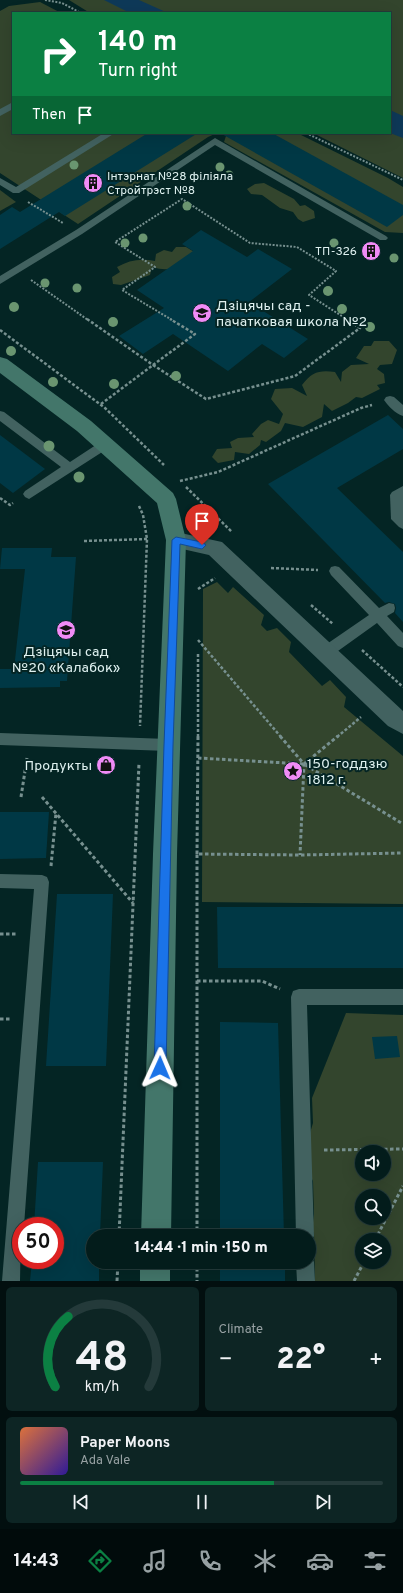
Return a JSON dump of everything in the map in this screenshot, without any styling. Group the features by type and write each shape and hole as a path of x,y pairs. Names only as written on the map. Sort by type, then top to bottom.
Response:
{"main road":[{"path":"0,364 106,444 166,499 176,540 168,745 156,1229"},
{"path":"155,1269 155,1281"}],"street":[{"path":"176,540 215,548 403,724"}],"lane":[{"path":"0,113 12,106"},
{"path":"0,181 16,191 108,134"},
{"path":"0,281 79,232 217,137 384,238"},
{"path":"390,400 403,412"},
{"path":"0,415 70,468"},
{"path":"29,494 106,444"},
{"path":"403,491 396,495 397,519 403,524"},
{"path":"335,571 403,642"},
{"path":"326,652 389,608"},
{"path":"0,739 168,745"},
{"path":"0,881 42,882 11,1281"},
{"path":"305,1229 299,997 403,997"},
{"path":"305,1269 306,1281"}],"path":[{"path":"45,0 62,3 79,12"},
{"path":"308,134 403,180"},
{"path":"36,283 152,365 206,400 294,376 360,328 309,295 336,271 297,247 250,243 182,199 115,242 154,267 122,290 195,334 152,365 101,404"},
{"path":"26,200 79,232"},
{"path":"0,330 84,391"},
{"path":"180,480 218,472 361,408 390,400"},
{"path":"119,1229 140,744 146,539 143,515 138,502"},
{"path":"84,541 146,539"},
{"path":"266,564 277,574"},
{"path":"271,568 335,571"},
{"path":"198,588 198,595"},
{"path":"306,600 403,687"},
{"path":"197,1229 198,632"},
{"path":"198,640 304,764 403,824"},
{"path":"198,758 304,764 361,717"},
{"path":"21,797 30,740"},
{"path":"300,855 304,764"},
{"path":"42,796 133,904"},
{"path":"42,882 52,865 56,813"},
{"path":"197,854 300,855 403,853"},
{"path":"197,980 262,981 299,997"},
{"path":"303,1150 403,1149"},
{"path":"379,1233 403,1186"},
{"path":"117,1281 118,1269"},
{"path":"197,1269 197,1281"},
{"path":"354,1281 360,1269"}],"green space":[{"path":"69,0 403,0 403,178 315,134 391,134 391,12 88,12"},
{"path":"40,2 59,12 12,12 12,134 215,134 208,137 78,224 0,173 0,11 9,6"},
{"path":"227,134 299,134 388,178 403,187 403,233 385,232 224,142"},
{"path":"264,183 294,199 300,206 305,205 314,211 315,218 303,222 298,219 293,212 280,208 262,195 251,194 247,189 255,184"},
{"path":"0,190 16,202 0,211"},
{"path":"176,247 186,247 196,253 181,265 171,269 159,269 152,267 150,275 121,285 113,284 112,277 120,272 117,267 135,260 155,261 156,254 164,250 172,252"},
{"path":"374,341 389,341 397,350 392,364 380,365 377,369 384,374 385,383 377,385 380,389 362,398 356,397 332,411 324,404 322,417 303,427 285,423 281,431 266,442 261,440 260,445 249,454 235,452 234,460 218,463 212,457 217,449 232,448 230,442 238,438 254,437 252,434 261,424 268,420 279,424 283,414 271,399 275,389 292,388 307,396 302,385 309,377 324,371 335,372 341,382 342,372 351,365 369,364 356,358 364,346 371,346"},
{"path":"217,582 228,593 233,587 264,615 261,625 267,631 277,628 291,642 289,652 322,686 330,680 346,697 344,707 403,756 403,904 202,902 203,589"},
{"path":"346,1013 403,1015 403,1281 315,1281 316,1229 312,1229 314,1214 313,1181 302,1160 313,1123 312,1098"}],"water":[{"path":"104,0 139,0 166,12 128,12"},
{"path":"391,110 403,116 403,138 391,133"}],"building":[{"name":"Інтэрнат №28 фiлiяла Стройтрэст №8","path":"146,134 196,134 65,216 59,212 0,249 0,215 12,207 20,212"},
{"path":"222,134 274,134 403,205 403,215 387,227"},
{"path":"201,230 247,257 258,249 292,269 249,302 308,339 284,358 262,344 228,371 173,334 143,354 119,336 164,308 137,290 193,251 182,244"},
{"path":"388,415 403,429 403,449 337,488 403,552 403,622 395,613 395,604 389,602 385,603 268,484"},
{"path":"0,435 45,469 13,493 0,483"},
{"path":"2,548 52,548 51,557 76,557 67,681 60,681 60,687 0,688 0,669 14,669 25,569 0,569"},
{"path":"0,812 49,812 46,858 0,859"},
{"path":"57,894 113,894 106,1066 46,1066"},
{"path":"217,907 403,907 403,968 218,968"},
{"path":"220,1022 278,1023 284,1229 220,1229"},
{"path":"397,1036 400,1057 375,1059 372,1037"},
{"path":"38,1162 103,1162 100,1229 86,1229 86,1269 99,1269 99,1281 30,1281 31,1269 64,1269 64,1217 35,1217"},
{"path":"220,1269 285,1269 285,1281 220,1281"}],"place":[{"name":"Інтэрнат №28 фiлiяла Стройтрэст №8","path":"93,183"},
{"name":"ТП-326","path":"371,251"},
{"name":"Дзіцячы сад - пачатковая школа №2","path":"202,313"},
{"name":"Дзіцячы сад №20 «Калабок»","path":"66,630"},
{"name":"Продукты","path":"106,765"},
{"name":"150-годдзю 1812 г.","path":"293,771"}],"route":[{"path":"160,1068 168,745 176,540 202,545"}]}
